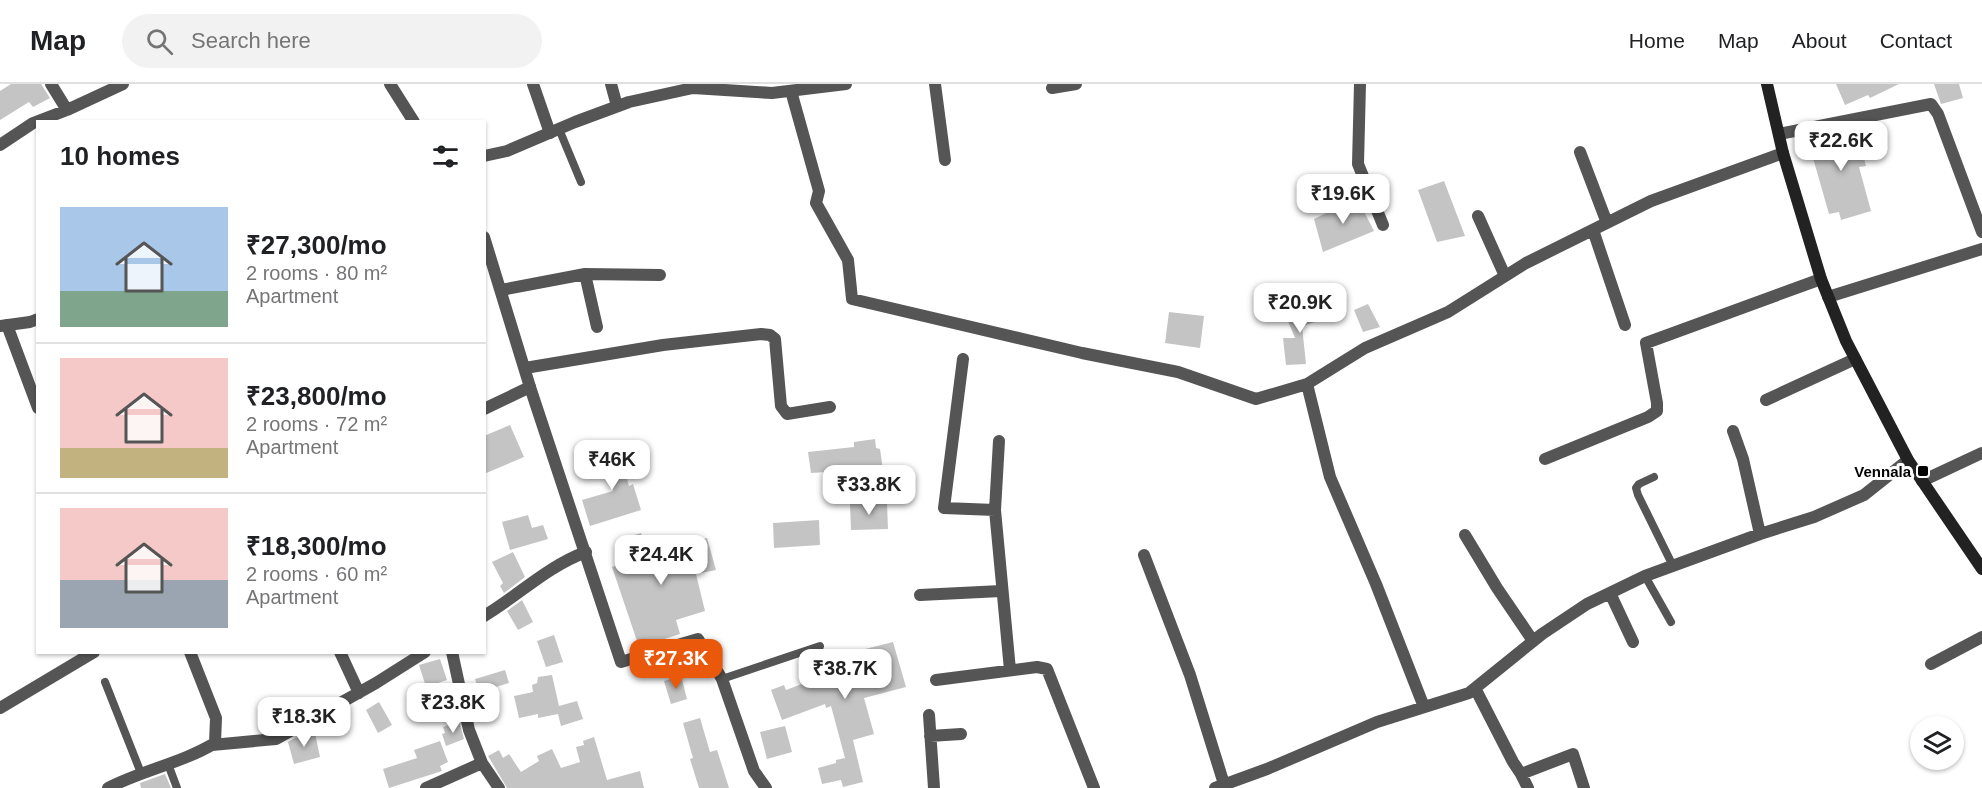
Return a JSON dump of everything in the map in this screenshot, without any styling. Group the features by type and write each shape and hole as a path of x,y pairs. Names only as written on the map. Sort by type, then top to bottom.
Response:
{"main road":[{"path":"1767,84 1783,153 1821,279 1855,358 1908,460 1977,552 1982,569"}],"street":[{"path":"51,84 68,110"},
{"path":"41,120 123,84"},
{"path":"390,84 413,120"},
{"path":"533,84 554,131"},
{"path":"611,84 617,106"},
{"path":"486,156 507,151 629,102 693,88 771,93 846,84"},
{"path":"935,84 945,160"},
{"path":"1053,88 1076,84"},
{"path":"1360,84 1358,164 1383,225"},
{"path":"791,91 819,191 816,203 848,260 852,298 1059,348 1178,372 1256,399 1307,384 1365,348 1448,312 1526,263 1651,201 1783,153"},
{"path":"1779,134 1931,104 1938,114 1982,232"},
{"path":"0,146 36,122"},
{"path":"1580,152 1607,223"},
{"path":"1478,216 1505,276"},
{"path":"1593,230 1625,325"},
{"path":"486,243 530,387 621,662 698,639 722,679 754,771 766,788"},
{"path":"1828,297 1982,249"},
{"path":"501,290 585,274 660,274"},
{"path":"585,274 597,327"},
{"path":"1545,459 1648,417 1657,411 1658,403 1646,343 1821,279"},
{"path":"36,320 3,325 36,403"},
{"path":"525,368 663,345 761,334 770,335 775,339 781,406 787,414 830,407"},
{"path":"1766,400 1855,358"},
{"path":"963,359 944,508 995,510"},
{"path":"1307,384 1330,477 1376,584 1424,707"},
{"path":"486,407 530,387"},
{"path":"1732,431 1743,459 1760,534"},
{"path":"999,441 995,510 1010,670"},
{"path":"1922,481 1982,453"},
{"path":"1144,555 1190,675 1220,786 1267,769 1377,722 1468,693 1533,641 1587,604 1645,576 1814,517 1864,495 1908,460"},
{"path":"1464,535 1533,641"},
{"path":"486,613 506,602 558,564 586,552"},
{"path":"920,595 1001,591"},
{"path":"1610,593 1633,642"},
{"path":"1931,664 1982,637"},
{"path":"0,708 91,654"},
{"path":"108,788 141,773 202,752 215,743 216,718 191,654"},
{"path":"341,654 358,693"},
{"path":"212,745 276,739 422,654"},
{"path":"452,654 469,730 482,763 498,788"},
{"path":"936,680 1037,667 1047,669 1094,788"},
{"path":"1475,688 1512,762 1528,788"},
{"path":"929,715 934,788"},
{"path":"930,736 961,734"},
{"path":"1521,774 1573,754 1584,788"},
{"path":"426,788 482,763"}],"lane":[{"path":"554,131 581,182"},
{"path":"1654,477 1639,484 1636,488 1673,566"},
{"path":"1645,576 1671,622"},
{"path":"722,679 820,646"},
{"path":"105,682 141,773"},
{"path":"168,764 177,788"}],"building":[{"path":"11,84 41,84 50,98 33,107 29,102 0,120 0,91"},
{"path":"1836,84 1899,84 1870,98 1868,95 1845,105"},
{"path":"1934,84 1959,84 1963,98 1941,104"},
{"path":"1856,127 1866,166 1859,167 1871,211 1841,220 1839,212 1829,214 1807,137"},
{"path":"1444,181 1465,236 1437,242 1418,190"},
{"path":"1357,198 1374,231 1323,252 1314,219"},
{"path":"1368,304 1380,327 1363,332 1354,310"},
{"path":"1318,305 1326,319 1302,326 1306,364 1286,365 1283,338 1295,338 1285,314"},
{"path":"1169,312 1204,316 1200,348 1165,343"},
{"path":"510,425 524,457 486,473 486,435"},
{"path":"875,439 876,448 880,449 884,477 877,478 878,482 862,484 862,480 852,482 851,477 828,481 826,472 811,473 808,452 854,447 854,442"},
{"path":"616,440 629,486 633,484 641,510 590,526 582,500 613,491 599,445"},
{"path":"887,503 888,529 851,530 850,504"},
{"path":"528,515 532,528 543,525 548,539 510,550 502,522"},
{"path":"819,520 820,545 774,548 773,523"},
{"path":"641,533 647,554 707,538 716,570 696,574 705,611 676,620 680,634 639,647 612,567 627,562 620,539"},
{"path":"513,552 525,577 504,593 500,586 503,583 492,562"},
{"path":"522,600 533,622 518,630 507,611"},
{"path":"554,635 563,662 546,667 537,641"},
{"path":"893,642 906,687 864,698 874,734 853,740 863,782 843,787 841,780 822,784 818,768 845,758 831,706 826,708 825,704 782,720 771,690 784,685 786,690 818,678 814,662"},
{"path":"440,659 447,680 426,687 419,665"},
{"path":"505,670 509,683 479,692 475,679"},
{"path":"552,675 559,706 577,701 583,719 561,726 558,714 538,718 538,714 519,718 514,696 533,692 532,685 537,683 538,677"},
{"path":"681,676 687,699 671,704 664,681"},
{"path":"379,702 392,725 378,733 366,710"},
{"path":"700,718 710,752 717,750 729,788 699,788 690,759 693,758 683,723"},
{"path":"459,721 464,739 446,746 442,734 445,733 443,727"},
{"path":"785,726 792,752 767,759 760,732"},
{"path":"315,733 320,757 294,764 288,742"},
{"path":"594,737 607,780 640,771 644,788 507,788 488,756 499,750 503,758 509,754 521,772 539,761 537,756 552,749 561,768 580,762 576,747 584,745 583,741"},
{"path":"440,741 448,762 440,766 442,771 389,788 383,769 417,758 414,750"},
{"path":"165,774 171,788 141,788 140,783"}],"place":[{"name":"Vennala","path":"1923,471"}]}
